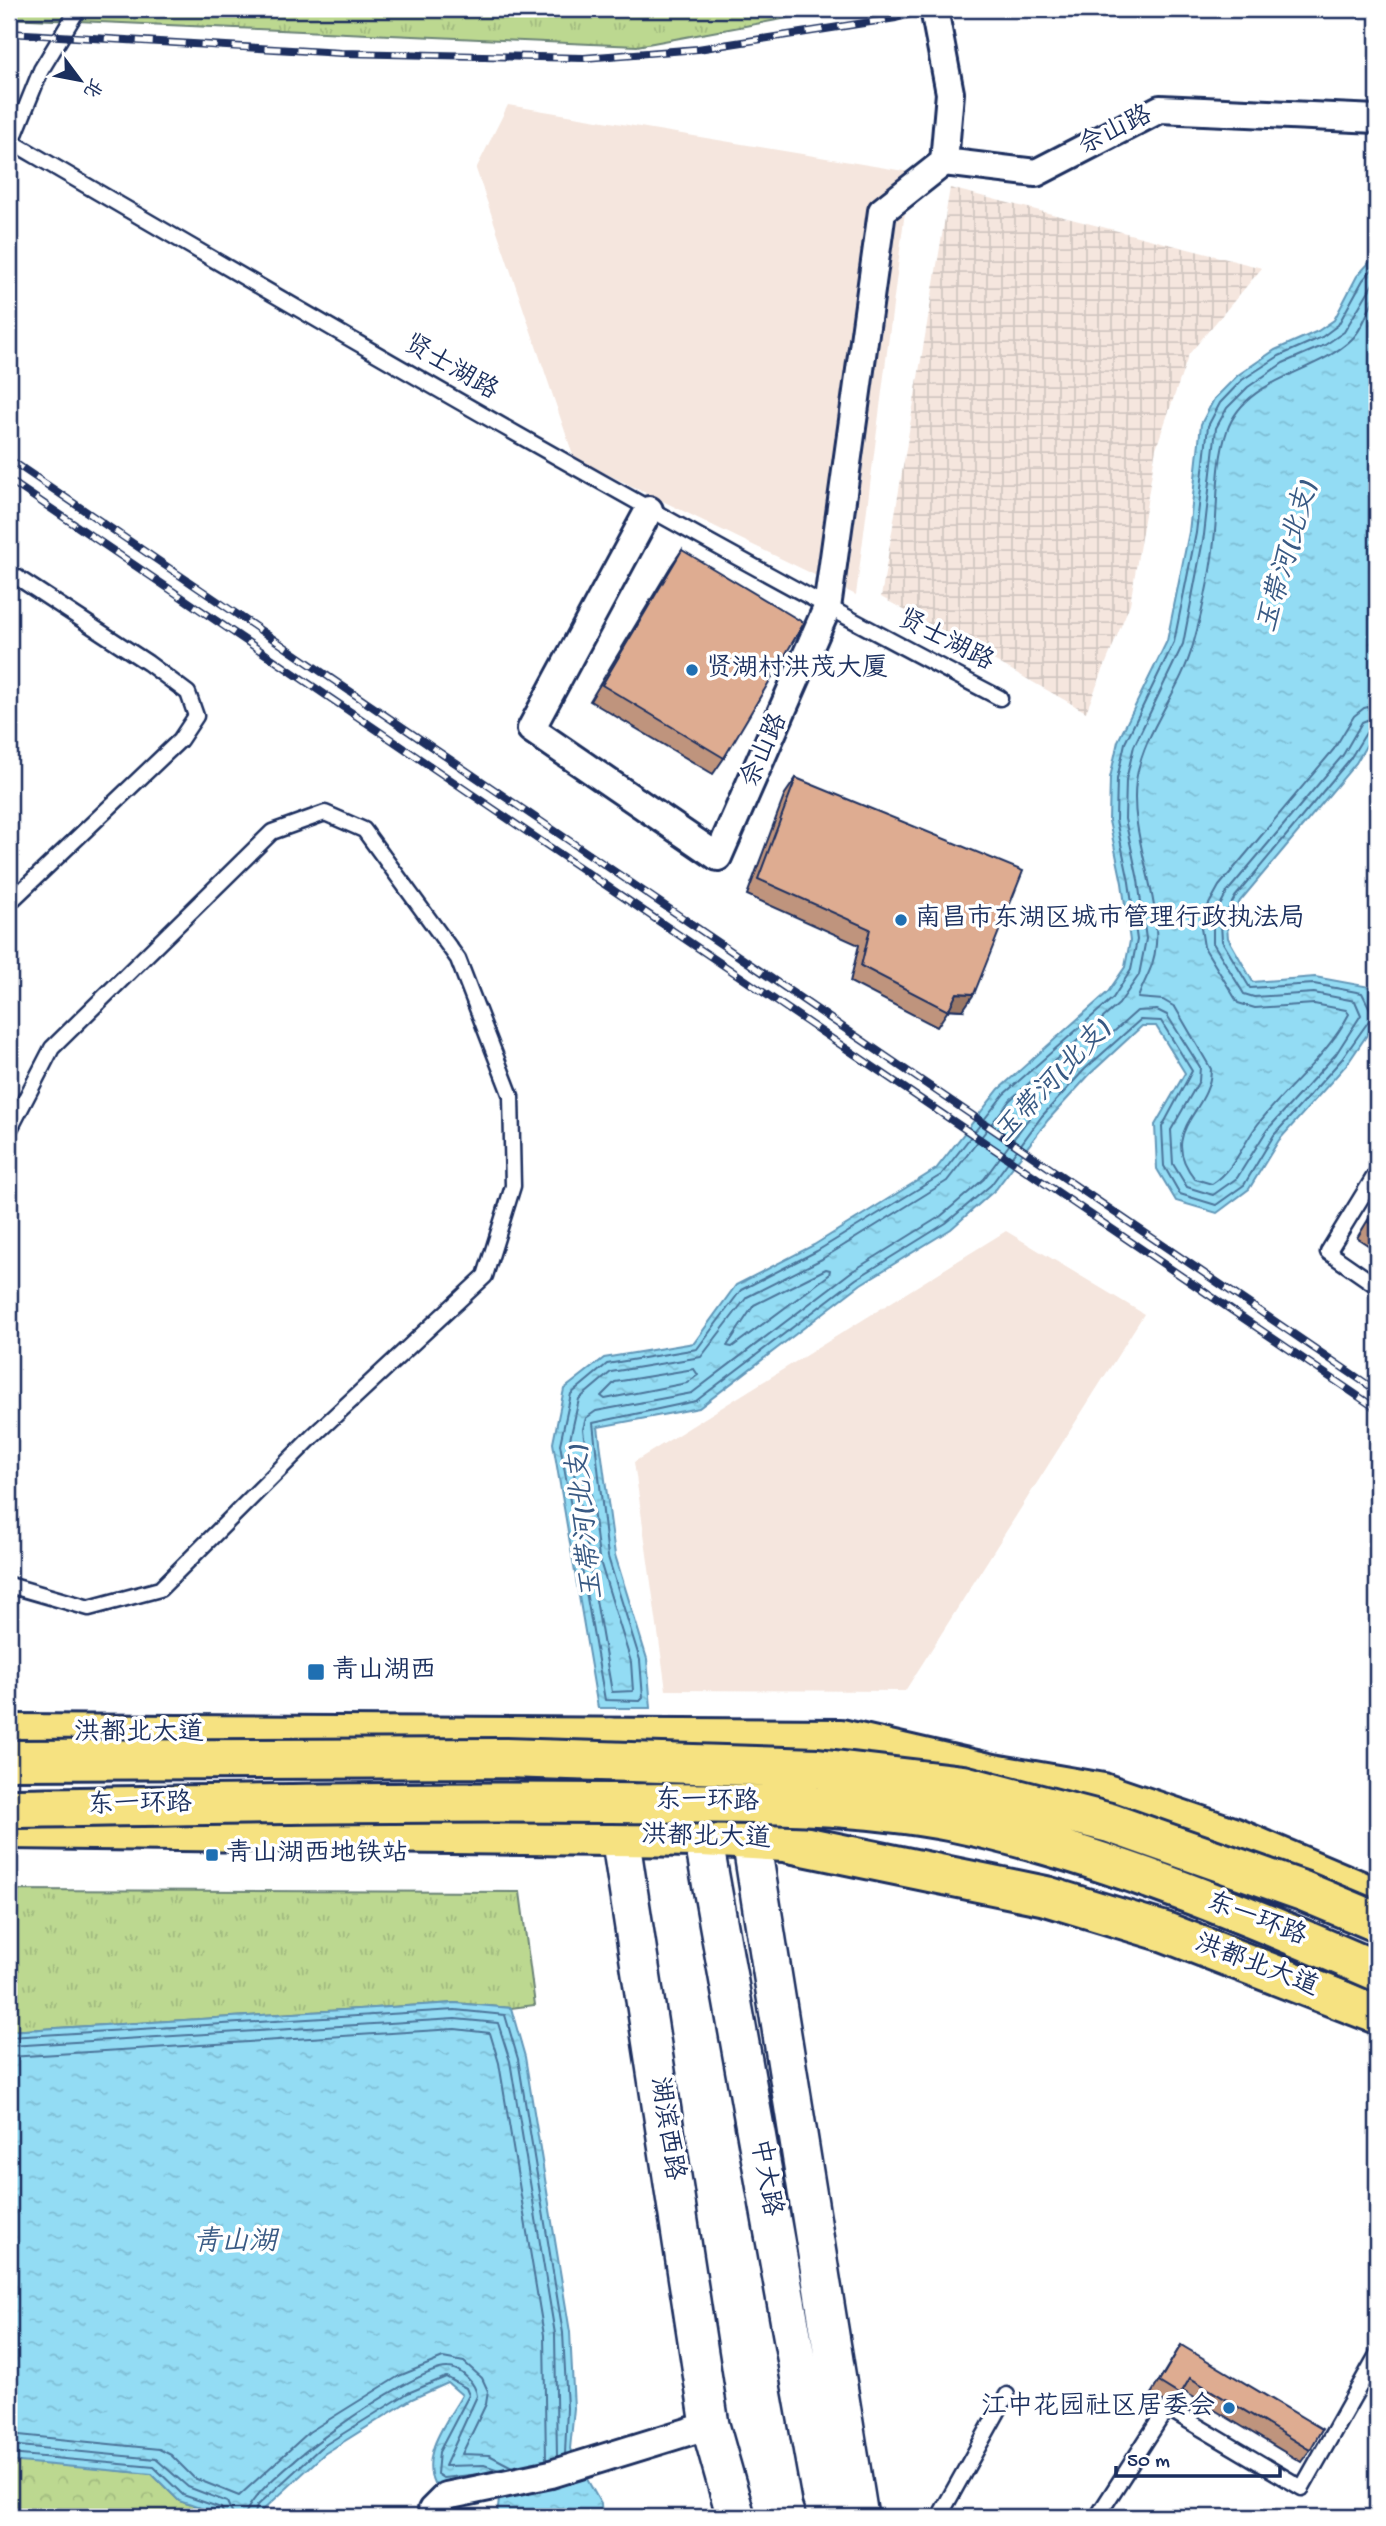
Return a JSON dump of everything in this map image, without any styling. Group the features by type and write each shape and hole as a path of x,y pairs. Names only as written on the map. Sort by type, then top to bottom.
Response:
{"main road":[{"name":"洪都北大道","path":"9,1736 841,1739 993,1774 1103,1793 1233,1837 1377,1898"},
{"path":"9,1736 181,1760"},
{"name":"湖滨西路","path":"610,1737 620,1836 710,2425 736,2517"},
{"name":"东一环路","path":"9,1760 506,1758 805,1768 964,1785 1110,1823 1303,1891 1377,1922"},
{"name":"东一环路","path":"9,1808 502,1802 810,1804 954,1822 1101,1863 1294,1935 1377,1971"},
{"name":"洪都北大道","path":"9,1829 703,1837 784,1842 1046,1896 1165,1932 1377,2014"},
{"name":"中大路","path":"703,1837 821,2497 828,2517"},
{"name":"中大路","path":"751,1840 859,2517"}],"street":[{"path":"934,9 950,93 944,162"},
{"name":"佘山路","path":"649,510 531,729 718,857 827,608 882,211 944,162 1036,173 1160,109 1377,120"},
{"path":"444,2507 710,2425"}],"lane":[{"name":"贤士湖路","path":"78,9 41,70 12,142 517,437 827,608 1000,698"},
{"path":"9,572 188,693 196,716 180,740 9,903"},
{"path":"9,1131 52,1048 272,832 325,813 364,831 458,959 511,1096 513,1186 485,1276 313,1436 160,1589 89,1608 9,1586"},
{"path":"1377,1172 1328,1252 1377,1286"},
{"path":"1097,2517 1167,2408 1302,2488 1377,2355"},
{"path":"939,2517 1007,2395"}],"shaded area":[{"path":"508,105 910,172 856,595 574,458 476,169"},
{"path":"950,188 1262,268 1189,354 1156,448 1130,604 1086,712 881,597"},
{"path":"1006,1231 1144,1314 905,1691 666,1690 634,1462"}],"green space":[{"path":"9,9 836,9 637,46 9,18"},
{"path":"9,1890 520,1892 535,2005 511,2008 455,2003 9,2031"},
{"path":"9,2461 152,2474 179,2501 227,2517 9,2517"}],"water":[{"name":"玉带河(北支)","path":"1377,254 1377,727 1356,763 1240,901 1227,926 1228,938 1253,982 1315,977 1370,987 1377,1020 1348,1063 1279,1140 1249,1189 1217,1213 1176,1201 1157,1169 1155,1125 1185,1073 1156,1026 1142,1026 1090,1074 1048,1120 996,1189 951,1229 861,1284 699,1408 598,1427 615,1555 647,1659 651,1708 598,1708 553,1443 564,1389 604,1358 694,1343 736,1285 814,1245 936,1169 999,1089 1108,992 1125,967 1130,941 1122,883 1109,821 1110,778 1118,741 1167,641 1189,532 1201,424 1214,399 1238,375 1275,350 1318,331 1334,320 1357,276"},
{"name":"青山湖","path":"455,2003 511,2008 525,2057 570,2332 574,2408 570,2449 601,2504 602,2517 497,2517 499,2499 496,2489 434,2483 430,2461 433,2449 462,2395 448,2383 412,2399 324,2454 262,2511 260,2517 227,2517 179,2501 152,2474 9,2461 9,2031"}],"building":[{"name":"贤湖村洪茂大厦","path":"682,550 804,623 724,758 602,685"},
{"name":"南昌市东湖区城市管理行政执法局","path":"796,778 1023,871 974,994 957,993 948,1011 861,966 870,929 758,879"},
{"path":"1377,1207 1377,1228 1368,1222"},
{"path":"1181,2345 1322,2429 1310,2450 1190,2378 1180,2395 1159,2382"}],"railway":[{"path":"9,33 341,53 584,58 698,49 896,18 931,9"},
{"path":"9,459 1377,1391"},
{"path":"9,480 1377,1409"}],"place":[{"name":"贤湖村洪茂大厦","path":"692,670"},
{"name":"南昌市东湖区城市管理行政执法局","path":"901,920"},
{"name":"青山湖西","path":"316,1672"},
{"name":"青山湖西地铁站","path":"212,1855"},
{"name":"江中花园社区居委会","path":"1229,2408"}]}
